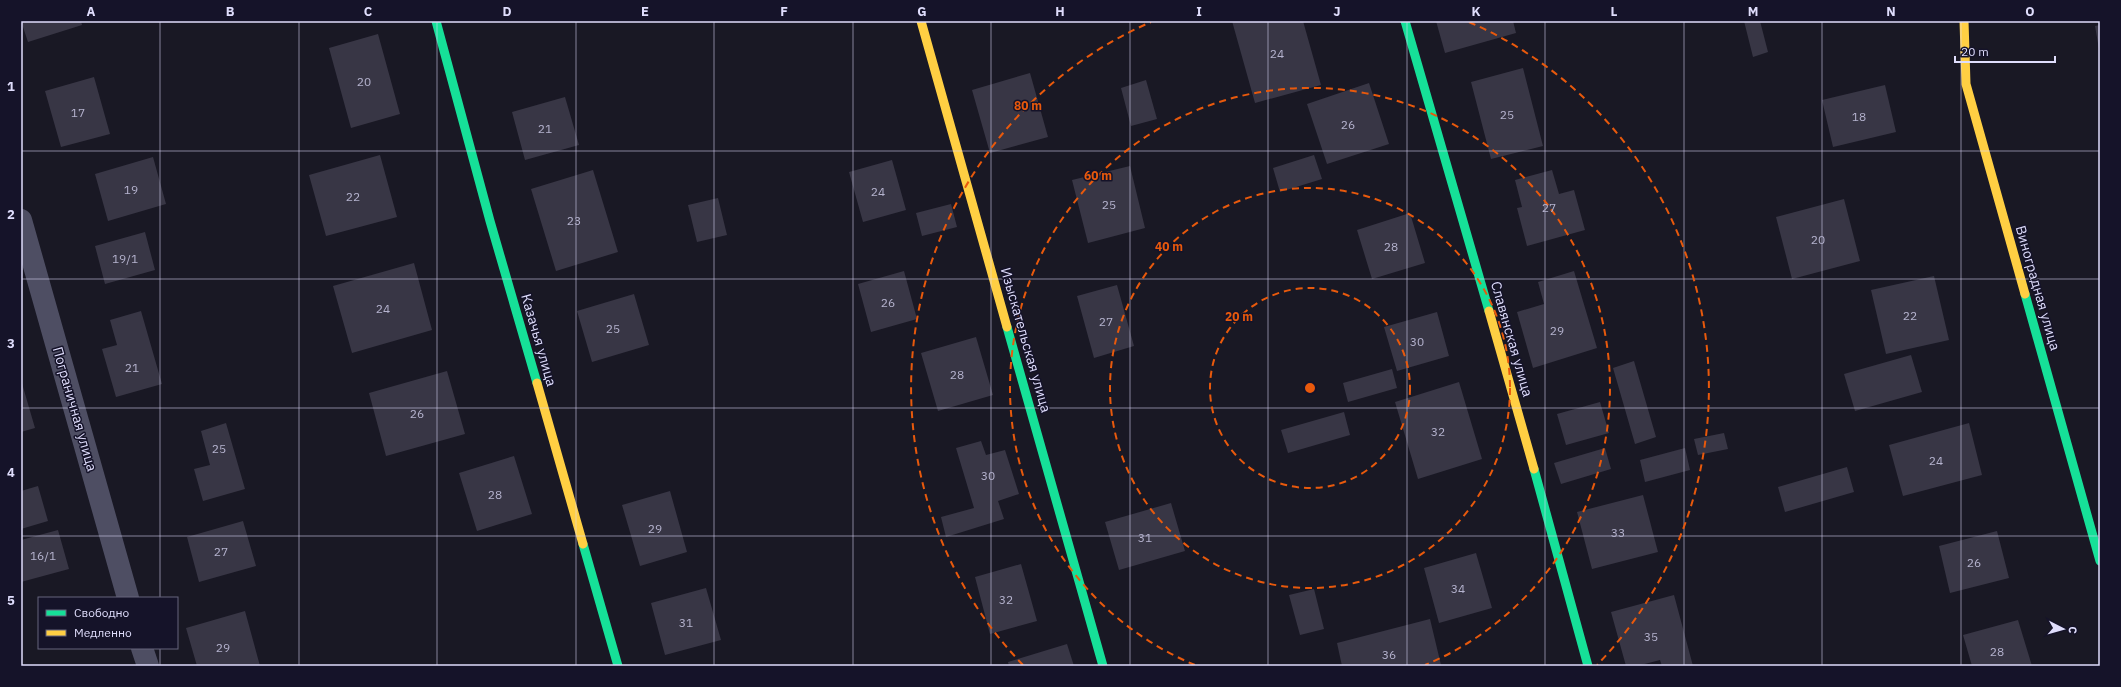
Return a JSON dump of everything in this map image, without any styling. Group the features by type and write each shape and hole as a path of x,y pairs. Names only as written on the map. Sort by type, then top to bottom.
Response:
{"street":[{"name":"Казачья улица","path":"436,21 490,221 618,666"},
{"name":"Изыскательская улица","path":"921,21 1103,666"},
{"name":"Славянская улица","path":"1405,21 1543,500 1588,666"},
{"name":"Виноградная улица","path":"1964,21 1966,84 2100,561"},
{"name":"Пограничная улица","path":"21,220 128,597"},
{"path":"142,649 148,666"}],"building":[{"path":"21,21 81,21 82,25 28,42"},
{"path":"1232,21 1303,21 1321,85 1255,103"},
{"path":"1436,21 1513,21 1516,33 1445,53"},
{"path":"1744,21 1760,21 1768,52 1753,57"},
{"path":"2100,25 2100,49 2099,49 2095,26"},
{"path":"378,34 400,114 351,128 329,48"},
{"path":"1523,68 1543,146 1491,159 1471,82"},
{"path":"1030,73 1048,137 990,153 972,90"},
{"path":"94,77 110,134 61,147 45,91"},
{"path":"1146,80 1157,119 1131,126 1121,88"},
{"path":"1369,83 1389,144 1327,164 1307,104"},
{"path":"1885,85 1896,132 1833,147 1822,100"},
{"path":"565,97 579,145 525,160 512,112"},
{"path":"380,155 397,217 326,236 309,175"},
{"path":"1314,155 1322,179 1280,192 1273,168"},
{"path":"153,157 166,204 108,221 95,174"},
{"path":"892,160 906,210 863,222 849,172"},
{"path":"1130,166 1145,228 1088,243 1072,180"},
{"path":"593,170 618,252 556,271 531,189"},
{"path":"1552,170 1559,194 1574,190 1585,230 1527,246 1517,208 1522,207 1515,180"},
{"path":"718,198 727,235 697,242 688,205"},
{"path":"1844,199 1860,261 1792,279 1776,217"},
{"path":"951,204 957,227 922,236 916,213"},
{"path":"1410,213 1425,263 1372,279 1357,230"},
{"path":"145,232 155,270 105,284 95,246"},
{"path":"414,263 432,330 352,353 333,286"},
{"path":"904,271 917,319 871,332 858,284"},
{"path":"1574,271 1597,348 1533,368 1517,312 1544,304 1538,282"},
{"path":"1934,276 1949,340 1886,354 1871,290"},
{"path":"1117,285 1134,346 1094,358 1077,296"},
{"path":"634,294 649,345 592,362 577,311"},
{"path":"141,311 162,384 116,397 102,349 117,345 110,320"},
{"path":"1437,312 1449,356 1397,371 1384,327"},
{"path":"976,337 993,395 938,411 921,353"},
{"path":"1911,355 1922,392 1855,411 1844,374"},
{"path":"1634,361 1656,437 1635,444 1613,368"},
{"path":"1392,369 1397,388 1348,402 1343,383"},
{"path":"447,371 465,434 386,456 369,393"},
{"path":"21,380 35,428 21,432"},
{"path":"1459,382 1482,459 1418,479 1395,402"},
{"path":"1600,402 1609,433 1566,445 1557,414"},
{"path":"1344,412 1350,435 1288,453 1281,430"},
{"path":"226,423 245,489 203,501 194,469 210,465 201,431"},
{"path":"1969,423 1982,475 1903,496 1889,445"},
{"path":"1724,433 1728,449 1698,455 1694,439"},
{"path":"981,441 986,455 1005,450 1019,494 998,501 1004,519 946,537 941,517 974,508 956,448"},
{"path":"1605,448 1611,469 1561,484 1554,463"},
{"path":"1685,448 1690,470 1645,482 1640,460"},
{"path":"514,456 532,514 477,531 459,473"},
{"path":"1847,467 1854,492 1785,512 1778,487"},
{"path":"38,486 48,521 21,529 21,491"},
{"path":"670,491 687,552 640,566 622,505"},
{"path":"1643,495 1658,552 1592,569 1577,512"},
{"path":"1171,503 1185,551 1119,570 1105,522"},
{"path":"243,521 256,566 199,582 187,537"},
{"path":"58,530 69,569 21,582 21,540"},
{"path":"1997,531 2009,578 1950,593 1939,546"},
{"path":"1476,553 1492,608 1439,623 1424,568"},
{"path":"1021,564 1037,621 990,634 975,577"},
{"path":"706,588 721,640 665,655 651,603"},
{"path":"1314,589 1324,629 1300,635 1289,595"},
{"path":"1674,595 1693,666 1662,666 1660,660 1637,666 1626,666 1611,612"},
{"path":"245,611 260,666 197,666 186,628"},
{"path":"1430,619 1441,665 1342,666 1337,643"},
{"path":"2018,620 2032,666 1972,666 1963,635"},
{"path":"1067,644 1074,666 1009,666 1008,662"}],"traffic: fast":[{"path":"436,21 490,221 537,383"},
{"path":"1405,21 1489,311"},
{"path":"2025,294 2100,561"},
{"path":"1007,327 1103,666"},
{"path":"1534,469 1588,666"},
{"path":"583,544 618,666"}],"traffic: slow":[{"path":"921,21 1007,327"},
{"path":"1964,21 1966,84 2025,294"},
{"path":"1489,311 1534,469"},
{"path":"537,383 583,544"}]}
